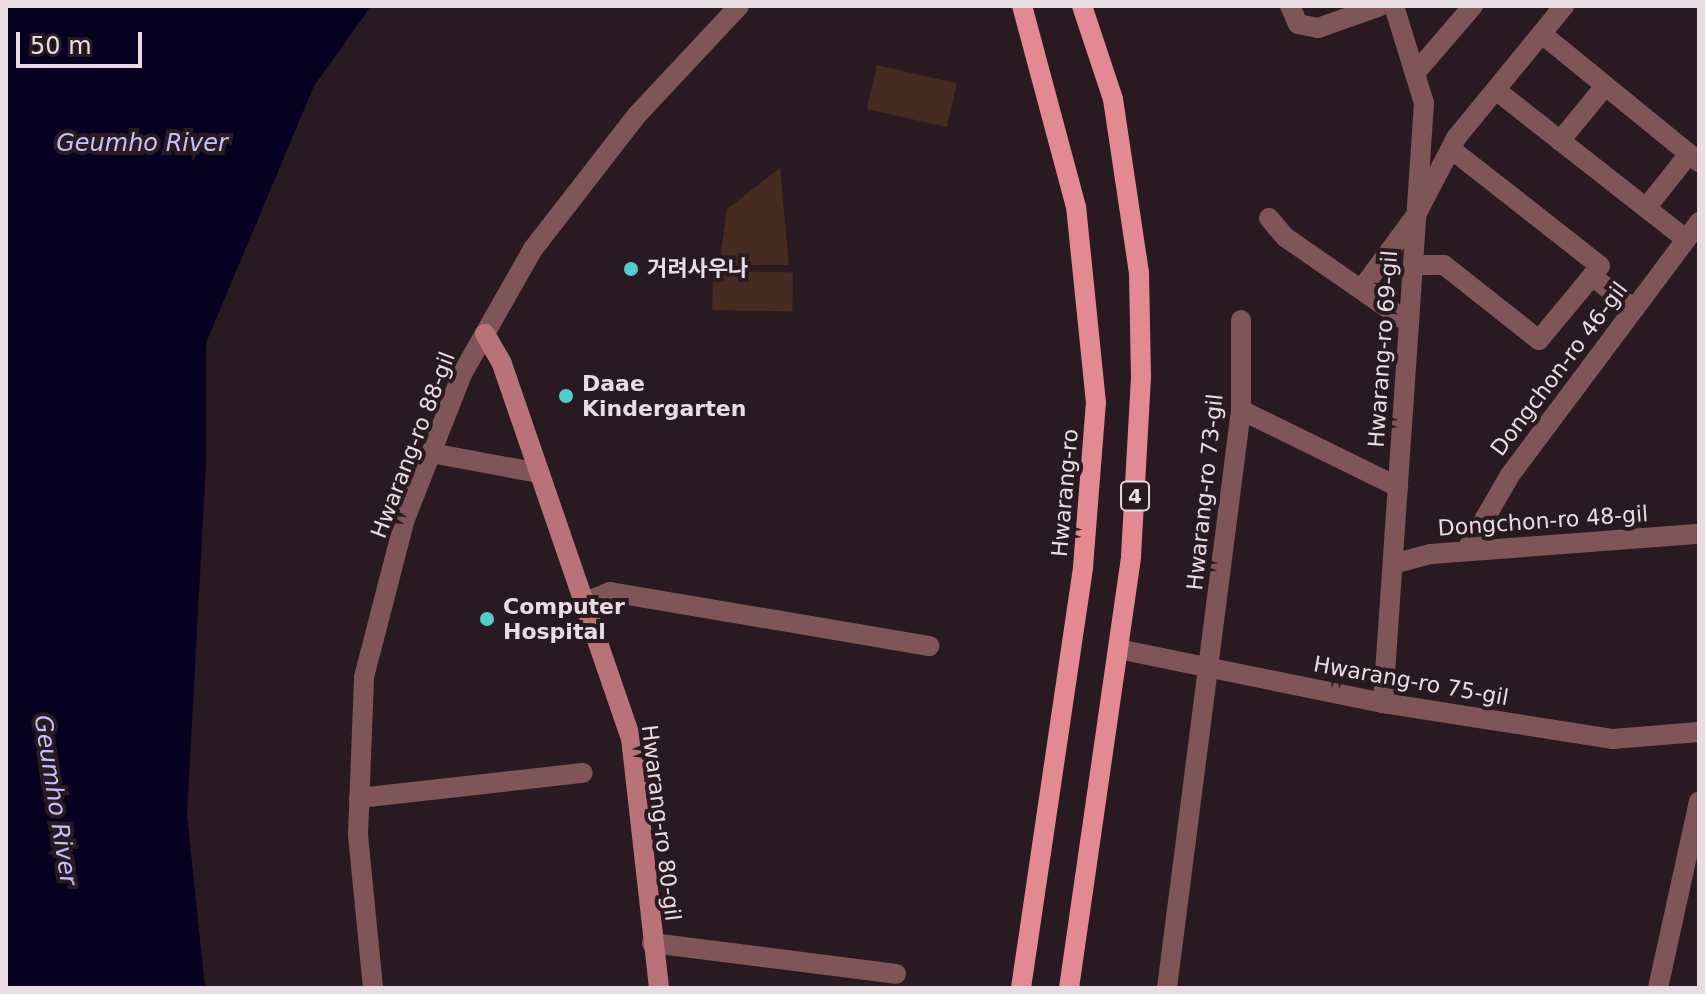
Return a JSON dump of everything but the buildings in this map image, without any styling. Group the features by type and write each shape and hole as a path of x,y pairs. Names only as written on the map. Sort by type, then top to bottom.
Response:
{"main road":[{"name":"Hwarang-ro","path":"1021,988 1083,567 1096,403 1076,207 1022,6"},
{"name":"4","path":"1069,988 1131,556 1136,467 1139,273 1113,99 1082,6"}],"street":[{"name":"Hwarang-ro 88-gil","path":"373,988 358,835 364,677 405,519 462,374 533,249 637,115 739,6"},
{"path":"1290,6 1298,24 1318,28 1380,6"},
{"name":"Hwarang-ro 69-gil","path":"1383,703 1424,103 1417,71 1394,6"},
{"path":"1417,71 1473,6"},
{"path":"1416,215 1451,149 1542,34 1555,9"},
{"path":"1542,34 1694,158 1646,208"},
{"path":"1560,141 1605,86"},
{"path":"1497,91 1686,239"},
{"path":"1413,265 1444,265 1539,340 1600,266 1451,149"},
{"name":"Hwarang-ro 69-gil","path":"1363,287 1416,215"},
{"path":"1269,218 1285,237 1363,287 1409,323"},
{"name":"Dongchon-ro 46-gil","path":"1466,551 1510,475 1699,222"},
{"path":"1592,276 1634,309"},
{"name":"Hwarang-ro 73-gil","path":"1167,988 1241,410 1241,320"},
{"name":"Hwarang-ro 80-gil","path":"485,334 502,364 631,738 659,988"},
{"name":"Hwarang-ro 69-gil","path":"1241,410 1398,487"},
{"path":"431,453 541,479"},
{"name":"Dongchon-ro 48-gil","path":"1393,564 1431,554 1699,534"},
{"path":"586,602 610,592 929,646"},
{"name":"Hwarang-ro 75-gil","path":"1118,649 1383,703 1613,739 1699,732"},
{"path":"359,798 583,773"},
{"path":"1658,988 1699,801"},
{"path":"652,943 896,974"}],"shaded area":[{"path":"877,65 957,83 947,127 867,109"},
{"path":"780,168 789,265 719,265 727,209"},
{"path":"713,271 793,272 792,311 712,310"}],"water":[{"name":"Geumho River","path":"6,6 371,6 314,86 206,343 206,464 187,814 205,988 6,988"}],"place":[{"name":"거려사우나","path":"631,269"},
{"name":"Daae Kindergarten","path":"566,396"},
{"name":"Computer Hospital","path":"487,619"}]}
